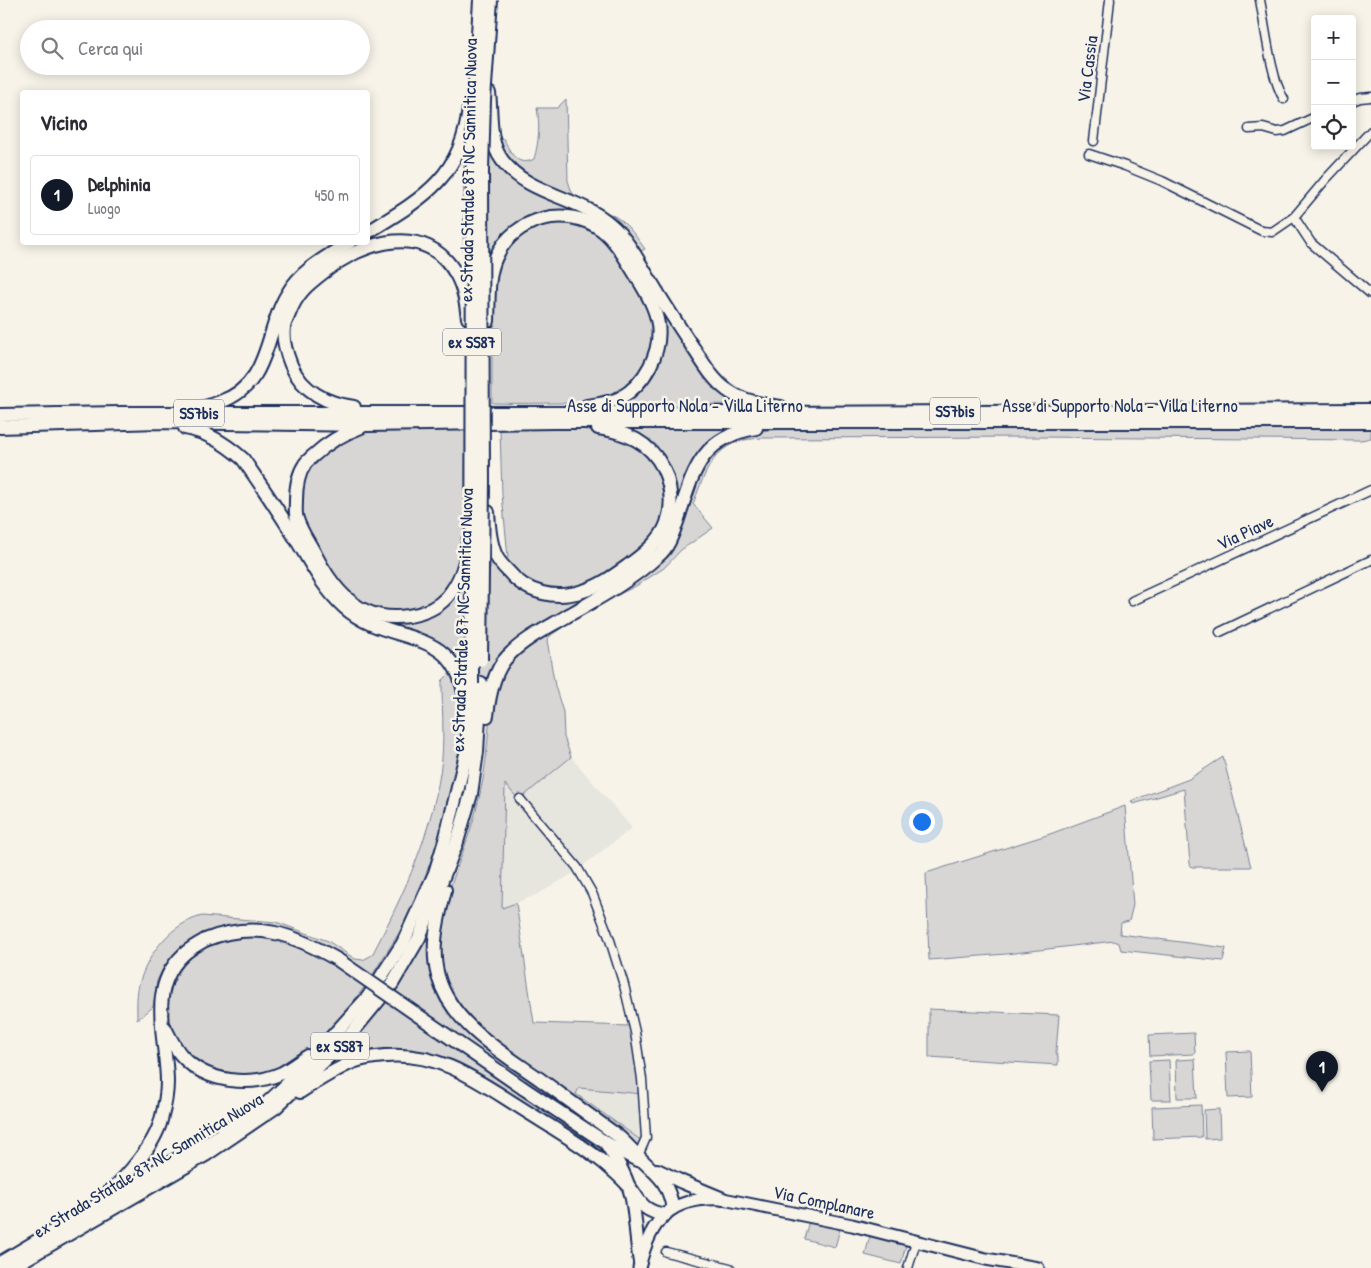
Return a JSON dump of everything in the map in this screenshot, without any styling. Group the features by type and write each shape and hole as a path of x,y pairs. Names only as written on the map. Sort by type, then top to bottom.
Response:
{"highway":[{"name":"ex Strada Statale 87 NC Sannitica Nuova","path":"10,1268 208,1154 276,1108 346,1040 392,984 419,938 457,842 471,794 477,683 483,482 480,0"},
{"name":"ex Strada Statale 87 NC Sannitica Nuova","path":"477,683 472,516 473,119 491,0"},
{"path":"370,231 414,204 451,167 468,120 472,85 481,68"},
{"path":"481,68 490,96 490,124 500,157 509,169 531,185 574,202 602,217 621,235 651,301 658,324 656,351 650,367 640,382 631,390 620,398 608,403 558,407 539,412"},
{"path":"482,350 488,321 490,282 495,258 502,247 519,229 540,218 553,216 580,219 601,229 631,258 712,376 728,391 748,401 774,406 851,412"},
{"path":"121,413 203,408 232,398 253,379 269,343 287,293 300,277 336,256 391,241 415,241 444,259 456,274 466,298 472,342"},
{"path":"347,245 294,300 283,329 287,355 296,378 324,400 349,406 398,412"},
{"name":"Asse di Supporto Nola - Villa Literno","path":"0,415 121,413 1371,410"},
{"path":"158,422 198,430 226,444 244,459 312,558 350,600 364,611 379,616 394,618 410,616 426,611 446,598 455,585 466,559 472,516"},
{"name":"Asse di Supporto Nola - Villa Literno","path":"0,426 158,422 368,425 554,422 1371,422"},
{"path":"483,482 489,528 497,557 513,577 529,589 554,596 568,595 584,591 625,575 655,542 666,525 670,496 666,473 647,446 621,432 554,422"},
{"path":"477,683 536,634 625,575 661,554 673,534 694,473 702,458 713,446 727,436 739,431 790,422"},
{"path":"368,425 340,435 325,445 304,464 296,489 296,518 322,582 332,595 357,617 372,624 421,640 434,647 446,655 477,683 486,729 472,753"},
{"name":"ex Strada Statale 87 NC Sannitica Nuova","path":"0,1263 209,1142 267,1104 323,1047 368,997 403,944 435,873 472,753"},
{"path":"276,1108 326,1075 354,1061 404,1055 425,1058 464,1072 579,1144 627,1183 640,1204 656,1213 669,1211 667,1186 648,1165 618,1136 496,1048 472,1028 456,1010 444,991 438,977 434,946 439,914 457,842"},
{"path":"83,1214 130,1172 147,1148 161,1121 167,1084 160,1017 164,984 182,955 205,940 238,930 281,934 307,944 338,960 606,1143 682,1182 723,1199"},
{"path":"160,1017 171,1042 183,1058 206,1074 231,1081 261,1080 283,1072 323,1047"},
{"path":"606,1143 620,1164 632,1200 639,1265"},
{"path":"627,1183 626,1171 629,1166 634,1163 648,1165"}],"main road":[{"name":"Via Complanare","path":"669,1211 695,1199 723,1199 852,1225 985,1263 1038,1268"},
{"path":"639,1265 654,1226 669,1211"}],"street":[{"name":"Via Cassia","path":"1094,141 1110,0"},
{"path":"1260,0 1273,68 1284,99"},
{"path":"1356,100 1371,97"},
{"path":"1249,129 1263,128 1277,132 1285,131 1311,119"},
{"path":"1089,154 1162,181 1262,231 1272,232 1294,217 1371,131"},
{"path":"1294,217 1312,243 1371,294"},
{"name":"Via Piave","path":"1132,601 1371,490"},
{"path":"1220,632 1371,560"},
{"path":"520,799 577,867 592,893 609,937 624,985 635,1032 642,1078 646,1138 638,1156"},
{"path":"908,1268 916,1242"},
{"path":"666,1252 730,1268"}],"shaded area":[{"path":"566,99 568,181 572,192 587,204 619,219 633,233 645,249 631,256 700,367 713,382 743,404 614,405 614,403 641,384 651,372 657,359 660,345 660,330 652,297 629,257 622,261 647,300 652,314 654,329 654,343 650,357 636,381 613,398 595,403 492,403 492,290 496,290 497,269 468,269 467,284 463,273 464,146 490,139 504,139 512,153 519,160 523,162 534,159 538,134 537,108 557,108"},
{"path":"558,428 601,432 625,439 645,450 659,467 666,487 666,510 659,530 644,548 614,570 619,576 640,562 658,545 667,531 673,516 675,501 669,471 662,457 652,446 639,436 625,430 625,428 737,428 719,437 697,460 690,473 675,517 664,541 648,559 621,578 626,584 652,565 669,547 680,526 700,469 708,457 719,446 733,438 749,433 801,428 1371,428 1371,438 1361,440 1039,437 761,438 740,441 720,452 709,467 693,504 713,528 681,550 664,568 636,586 599,604 551,635 547,640 555,686 563,712 564,737 571,757 519,800 505,784 502,908 516,903 534,1023 630,1026 643,1094 579,1088 576,1094 642,1141 640,1148 495,1041 466,1015 450,993 440,964 438,949 439,932 447,898 478,802 484,772 491,709 501,677 493,673 490,678 467,678 454,658 441,646 415,633 373,619 360,613 348,604 354,598 318,550 307,528 302,503 302,489 312,465 330,445 342,438 372,430 466,429 465,543 462,544 460,568 490,569 490,548 498,565 508,557 502,495 500,430"},
{"path":"450,673 462,702 462,725 457,764 446,818 419,894 399,933 371,977 308,941 224,928 199,936 179,950 164,966 157,981 153,1007 137,1020 139,986 144,970 156,949 171,932 181,925 202,916 276,922 328,941 355,959 363,960 372,955 406,884 433,809 442,758 442,681"},
{"path":"571,757 632,828 572,874 538,894 502,909 505,783 519,799"},
{"path":"1223,757 1251,867 1192,867 1190,864 1184,789 1133,804 1131,801 1189,779"},
{"path":"1125,806 1133,905 1129,921 1121,923 1120,934 1226,948 1223,961 1121,950 1119,943 1114,941 1006,954 929,960 926,873 1050,834"},
{"path":"431,921 451,1008 615,1141 508,1084 606,1151 605,1156 420,1053 324,1071 371,1018"},
{"path":"253,935 286,941 327,960 366,985 334,1026 318,1043 296,1061 262,1076 225,1075 191,1060 169,1027 168,996 173,980 189,958 216,941"},
{"path":"929,1009 1059,1015 1056,1052 1058,1065 929,1057"},
{"path":"1194,1033 1195,1054 1150,1056 1149,1035"},
{"path":"1250,1051 1252,1097 1228,1098 1226,1052"},
{"path":"1195,1059 1197,1098 1177,1098 1176,1060"},
{"path":"1169,1060 1171,1100 1151,1100 1149,1061"},
{"path":"579,1088 643,1094 644,1136 642,1141 576,1094"},
{"path":"1201,1105 1202,1137 1153,1139 1152,1107"},
{"path":"1219,1109 1220,1138 1205,1139 1204,1110"},
{"path":"809,1221 840,1229 835,1247 804,1239"},
{"path":"870,1236 906,1245 901,1264 865,1255"}],"place":[{"name":"Delphinia","path":"1322,1092"}]}
